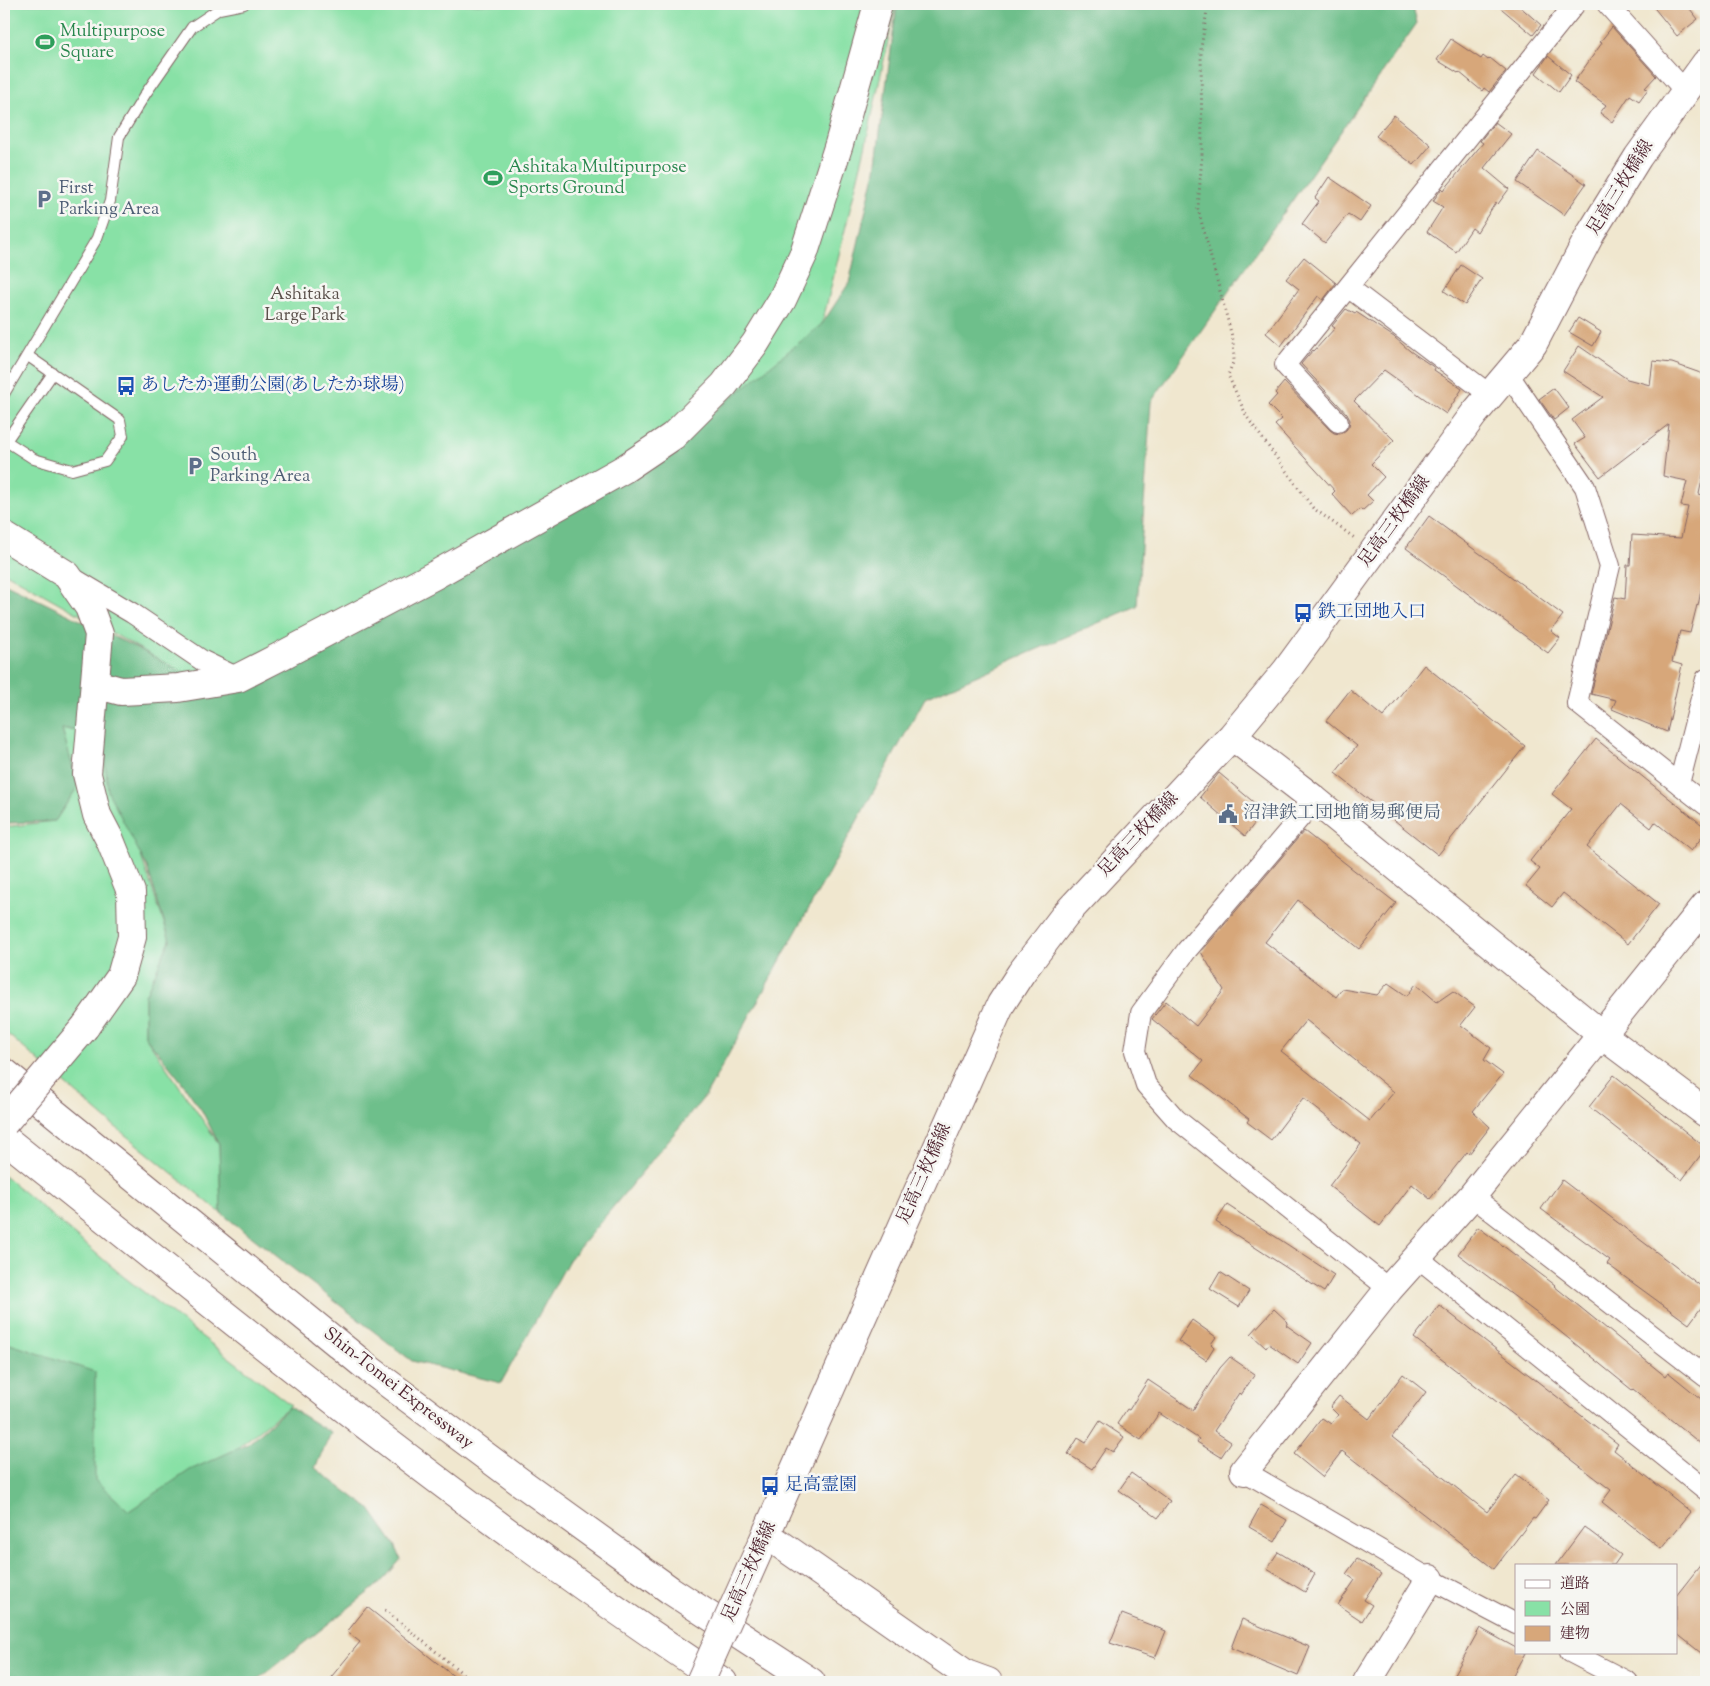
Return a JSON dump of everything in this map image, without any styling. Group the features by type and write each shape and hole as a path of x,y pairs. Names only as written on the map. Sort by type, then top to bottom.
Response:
{"main road":[{"path":"95,684 121,691 130,691 178,688 238,678 427,579 624,469 673,436 717,392 755,344 778,308 804,253 839,144 878,4"},
{"name":"足高三枚橋線","path":"700,1682 1001,1004 1021,973 1065,915 1232,736 1286,671 1474,414 1533,344 1591,233 1638,158 1706,63"},
{"path":"4,536 67,575 89,606 99,634 87,774 97,815 110,840 131,892 132,937 121,976 85,1027 4,1123"},
{"path":"1232,736 1315,800 1602,1035 1706,1113"},
{"path":"1244,1472 1389,1289 1472,1196 1706,905"},
{"name":"Shin-Tomei Expressway","path":"4,1072 369,1369 519,1482 670,1590 811,1682"},
{"path":"4,1138 344,1408 502,1527 674,1650 724,1682"},
{"path":"763,1543 966,1674 988,1682"},
{"path":"1367,1682 1430,1580"},
{"path":"670,1590 831,1682"}],"street":[{"path":"1338,422 1285,365 1575,4"},
{"path":"1607,4 1686,92"},
{"path":"1348,287 1498,386 1513,381 1585,487 1610,566 1577,702 1706,805"},
{"path":"67,575 132,613 203,660 238,678"},
{"path":"1679,784 1706,679"},
{"path":"1315,800 1187,950 1141,1013 1135,1051 1146,1085 1176,1119 1389,1289"},
{"path":"1472,1196 1706,1377"},
{"path":"1417,1257 1706,1490"},
{"path":"1244,1472 1430,1580 1515,1623"},
{"path":"1574,1654 1628,1682"}],"lane":[{"path":"4,394 97,238 110,201 120,137 142,100 192,28 219,9 244,4"},
{"path":"28,356 53,373 120,420 123,436 105,461 72,470 34,459 5,443 53,373"}],"path":[{"path":"1208,4 1202,48 1202,155 1198,210 1233,340 1234,360 1228,375 1247,417 1313,508 1372,551"},
{"path":"385,1610 473,1682"}],"green space":[{"name":"Ashitaka Large Park","path":"4,4 896,4 865,148 822,324 765,394 302,653 197,681 4,572"},
{"path":"897,4 1412,4 1417,23 1151,402 1137,606 925,698 706,1095 569,1260 501,1383 412,1361 221,1213 219,1144 202,1111 145,1036 145,996 170,940 147,867 108,792 102,730 62,729 78,786 55,821 9,823 4,825 4,583 145,652 203,684 640,472 822,324 849,283 875,170"},
{"path":"62,729 102,729 142,859 170,940 145,996 145,1036 219,1144 221,1213 107,1120 4,1031 4,827 55,821 78,786"},
{"path":"4,1175 124,1277 291,1405 236,1449 129,1511 95,1492 13,1346 4,1342"},
{"path":"4,1342 95,1372 95,1480 129,1511 190,1470 248,1444 289,1407 331,1433 315,1468 370,1509 395,1545 401,1559 374,1588 254,1682 4,1682"}],"building":[{"path":"1496,4 1517,4 1541,25 1533,35"},
{"path":"1651,4 1686,4 1698,19 1677,36"},
{"path":"1612,27 1656,76 1645,88 1648,89 1639,101 1630,95 1612,122 1600,113 1606,105 1574,82"},
{"path":"1451,39 1481,59 1483,56 1488,60 1490,58 1506,71 1489,92 1484,88 1482,91 1459,72 1437,60"},
{"path":"1548,56 1571,75 1559,92 1536,73"},
{"path":"1394,115 1431,145 1414,165 1376,136"},
{"path":"1495,122 1511,134 1484,168 1509,189 1498,204 1496,202 1477,232 1472,228 1456,252 1427,232 1443,207 1433,201 1442,188 1444,190 1483,143 1480,141"},
{"path":"1538,151 1586,184 1564,215 1517,182"},
{"path":"1329,177 1371,206 1360,222 1348,214 1325,243 1302,224 1319,201 1315,198"},
{"path":"1304,257 1336,283 1323,300 1318,296 1281,346 1266,333 1299,289 1286,279"},
{"path":"1461,265 1482,279 1465,305 1444,291"},
{"path":"1346,309 1355,314 1356,312 1394,337 1410,351 1435,368 1434,370 1462,389 1446,414 1384,370 1354,401 1394,440 1371,464 1384,477 1367,495 1373,501 1363,510 1360,509 1352,516 1332,494 1335,491 1275,425 1282,419 1268,405 1277,395 1275,393 1284,382 1330,430 1340,434 1346,430 1350,420 1347,414 1301,364 1335,328 1332,326"},
{"path":"1578,318 1601,332 1593,346 1569,332"},
{"path":"1579,346 1627,379 1650,385 1653,361 1672,363 1706,375 1706,461 1699,494 1706,496 1706,565 1698,606 1690,633 1680,631 1672,662 1682,665 1667,732 1612,709 1616,700 1591,694 1615,597 1625,599 1627,565 1630,565 1632,535 1681,538 1688,507 1681,506 1687,481 1663,476 1669,424 1600,477 1575,444 1585,438 1572,420 1603,397 1563,371"},
{"path":"1554,388 1569,408 1554,420 1539,399"},
{"path":"1429,516 1563,615 1551,631 1560,638 1548,653 1406,548"},
{"path":"1424,665 1525,746 1438,855 1335,773 1357,746 1326,721 1350,690 1383,717"},
{"path":"1596,739 1706,828 1706,832 1691,851 1655,822 1651,828 1621,804 1587,847 1659,904 1628,944 1563,893 1552,907 1526,886 1540,869 1530,861 1571,809 1552,794"},
{"path":"1219,773 1264,811 1245,836 1200,797"},
{"path":"1304,831 1396,903 1359,949 1298,900 1265,942 1336,997 1342,989 1377,995 1388,983 1407,996 1416,984 1437,1002 1453,991 1475,1007 1461,1025 1491,1048 1484,1060 1503,1074 1473,1111 1490,1127 1469,1154 1467,1152 1430,1199 1412,1184 1380,1226 1329,1186 1361,1144 1303,1098 1271,1140 1247,1122 1249,1119 1192,1075 1203,1061 1152,1019 1166,1001 1196,1026 1224,990 1201,952","holes":["1306,1020 1394,1092 1370,1121 1281,1051"]},
{"path":"1614,1075 1706,1148 1682,1180 1589,1107"},
{"path":"1562,1180 1706,1290 1706,1301 1689,1324 1607,1264 1610,1260 1541,1209"},
{"path":"1227,1205 1334,1275 1324,1292 1216,1222"},
{"path":"1478,1227 1555,1285 1665,1376 1668,1372 1706,1403 1706,1448 1547,1321 1458,1254"},
{"path":"1220,1272 1249,1291 1239,1307 1210,1289"},
{"path":"1439,1305 1618,1444 1614,1450 1691,1512 1661,1549 1602,1502 1611,1490 1414,1338"},
{"path":"1274,1309 1288,1322 1286,1325 1312,1343 1298,1364 1269,1344 1266,1348 1251,1334"},
{"path":"1192,1320 1216,1337 1211,1344 1214,1347 1206,1360 1178,1341"},
{"path":"1230,1357 1255,1374 1241,1395 1239,1393 1214,1431 1231,1442 1221,1457 1197,1442 1199,1439 1159,1413 1141,1440 1117,1424 1127,1409 1129,1410 1148,1380 1193,1410 1220,1368"},
{"path":"1403,1374 1426,1392 1392,1437 1487,1512 1516,1475 1549,1500 1494,1569 1342,1451 1322,1477 1294,1454 1322,1418 1331,1424 1338,1415 1330,1407 1339,1396 1369,1419"},
{"path":"1100,1421 1124,1437 1113,1452 1106,1448 1092,1469 1068,1454 1078,1438 1086,1443"},
{"path":"1131,1473 1170,1501 1158,1518 1119,1490"},
{"path":"1261,1505 1287,1520 1275,1542 1249,1527"},
{"path":"1584,1527 1621,1555 1615,1564 1557,1564"},
{"path":"1278,1552 1315,1574 1305,1592 1267,1569"},
{"path":"1706,1558 1706,1657 1678,1635 1678,1593"},
{"path":"1357,1559 1381,1574 1364,1600 1372,1605 1362,1621 1338,1605 1355,1580 1346,1574"},
{"path":"367,1607 461,1682 327,1682 360,1642 347,1632"},
{"path":"1122,1614 1166,1631 1155,1658 1110,1643"},
{"path":"1242,1619 1310,1647 1298,1676 1231,1648"},
{"path":"1480,1628 1515,1647 1515,1654 1524,1654 1509,1682 1450,1682"}],"place":[{"name":"Multipurpose Square","path":"45,42"},
{"name":"Ashitaka Multipurpose Sports Ground","path":"493,178"},
{"name":"First Parking Area","path":"44,199"},
{"name":"あしたか運動公園(あしたか球場)","path":"126,386"},
{"name":"South Parking Area","path":"195,466"},
{"name":"鉄工団地入口","path":"1303,613"},
{"name":"沼津鉄工団地簡易郵便局","path":"1228,814"},
{"name":"足高霊園","path":"770,1486"}]}
